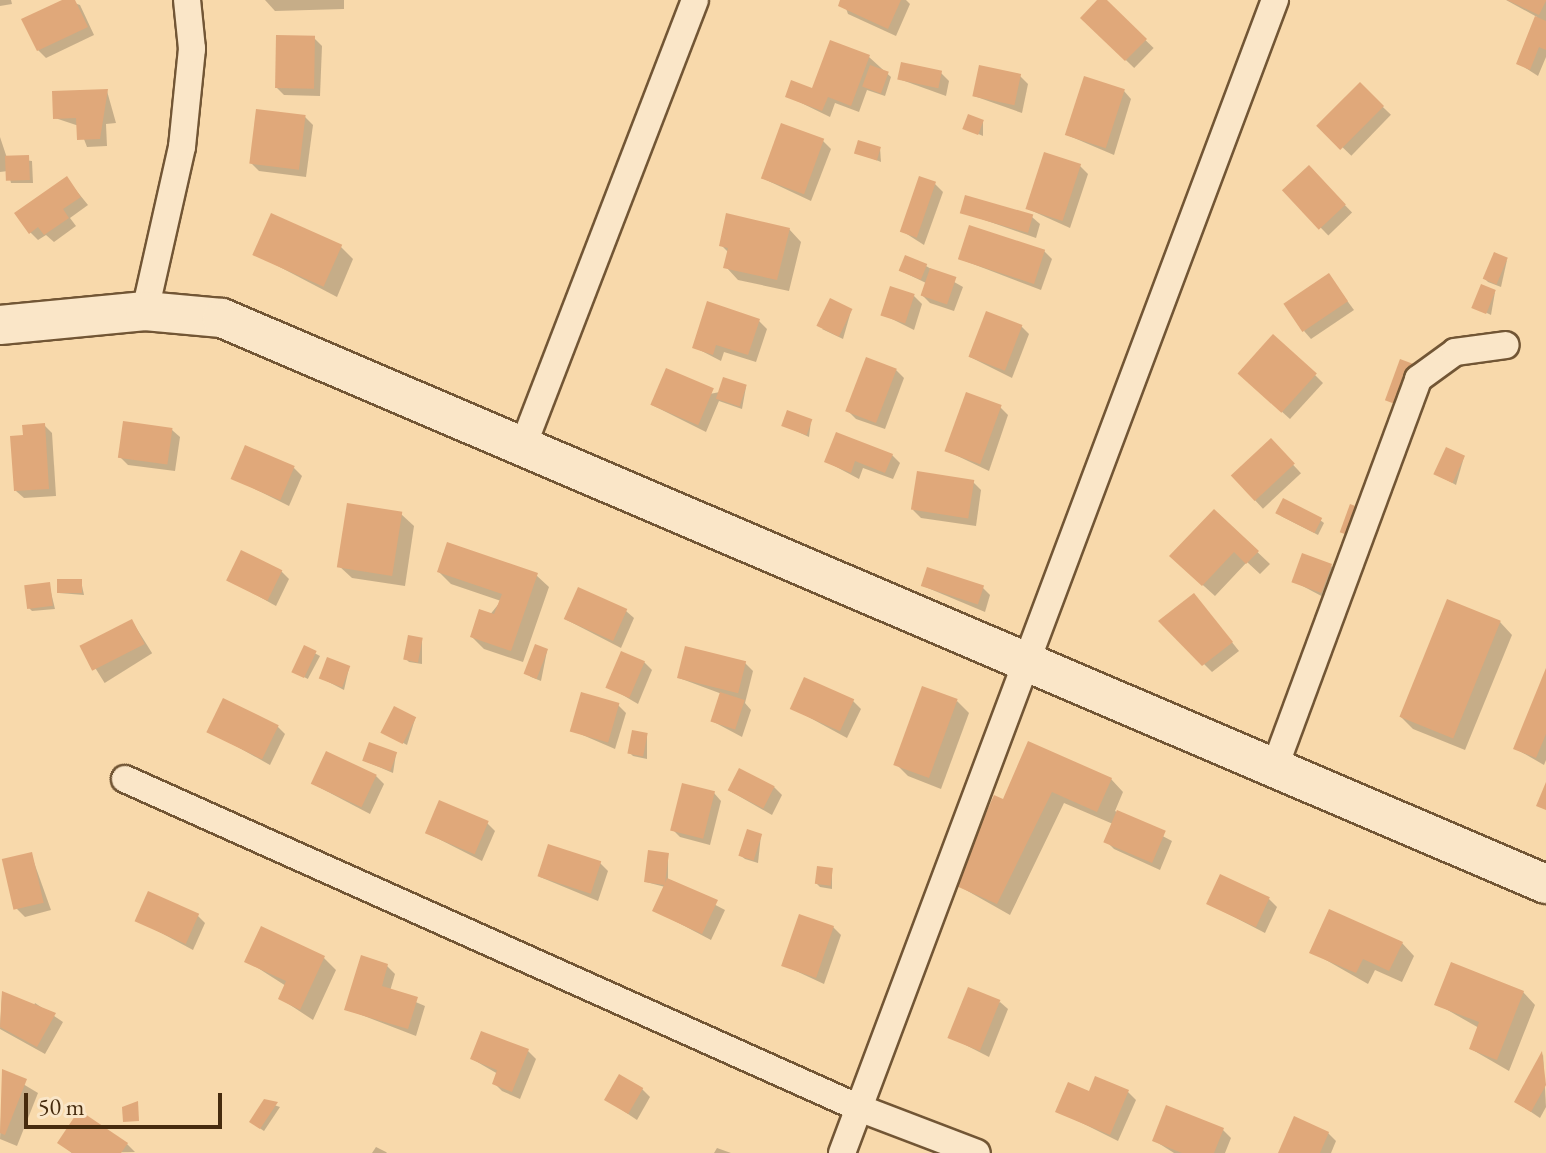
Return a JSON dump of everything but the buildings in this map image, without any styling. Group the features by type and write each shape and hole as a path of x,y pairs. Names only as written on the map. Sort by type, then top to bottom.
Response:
{"street":[{"path":"145,311 182,147 192,49 187,0"},
{"path":"521,451 695,0"},
{"path":"842,1153 1030,661 1275,0"},
{"path":"0,325 145,311 222,318 521,451 1030,661 1546,884"},
{"path":"1274,769 1418,379 1455,352 1506,345"},
{"path":"125,779 859,1108 977,1153"}]}
